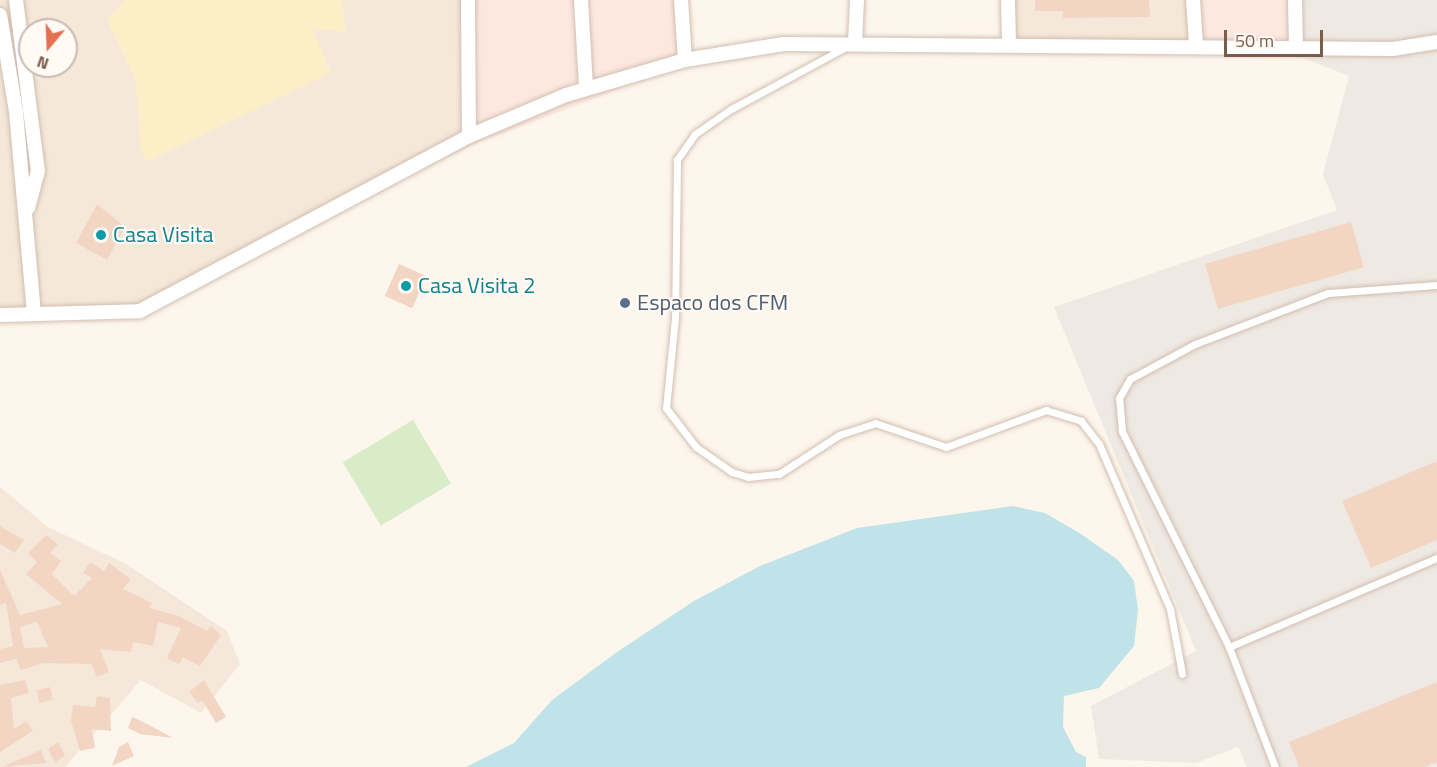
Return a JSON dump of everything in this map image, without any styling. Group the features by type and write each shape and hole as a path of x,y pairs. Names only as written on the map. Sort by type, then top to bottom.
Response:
{"street":[{"path":"16,0 38,171 26,216"},
{"path":"468,0 469,136"},
{"path":"581,0 586,88"},
{"path":"681,0 685,60"},
{"path":"855,43 857,0"},
{"path":"1008,0 1009,44"},
{"path":"1193,0 1196,44"},
{"path":"1295,0 1296,48"},
{"path":"0,15 26,216 34,312"},
{"path":"0,315 34,312 140,312 469,136 586,88 685,60 784,44 1196,44 1296,48 1393,48 1437,42"}],"lane":[{"path":"855,43 731,109 695,134 677,160 675,318 666,408 696,447 732,472 765,477 778,474 839,435 875,423 946,447 1046,410 1081,421 1099,444 1170,609 1182,674"},
{"path":"1275,767 1229,647 1122,431 1119,398 1130,380 1195,344 1328,293 1437,285"},
{"path":"1229,647 1437,558"}],"shaded area":[{"path":"0,0 471,0 470,146 140,308 0,312"},
{"path":"471,0 680,0 685,64 470,146"},
{"path":"1010,0 1195,0 1195,44 1010,44"},
{"path":"1195,0 1297,0 1296,55 1199,46"},
{"path":"1296,0 1437,0 1437,767 1247,767 1238,747 1196,763 1099,759 1091,706 1196,651 1054,307 1337,210 1323,174 1349,76 1296,55"},
{"path":"0,487 48,527 126,564 227,631 240,664 201,713 141,680 65,767 0,767"}],"green space":[{"path":"413,420 451,483 381,526 343,462"}],"sand":[{"path":"125,0 342,0 346,32 313,29 331,73 147,162 140,148 136,81 107,20"}],"water":[{"path":"1013,506 1045,513 1081,534 1118,560 1134,581 1138,610 1134,646 1099,688 1064,696 1063,727 1076,752 1086,757 1086,767 466,767 514,743 552,700 617,652 694,601 760,566 857,528"}],"building":[{"path":"1035,0 1149,0 1150,17 1063,18 1063,11 1035,11"},
{"name":"Casa Visita","path":"97,204 125,227 107,260 76,243"},
{"path":"1351,222 1364,267 1218,309 1205,264"},
{"name":"Casa Visita 2","path":"399,264 426,276 412,308 385,296"},
{"path":"1437,461 1437,540 1371,568 1342,501"},
{"path":"0,526 24,540 15,553 0,544"},
{"path":"46,535 58,544 50,553 61,561 52,574 74,596 92,578 83,573 90,562 104,571 109,563 131,579 123,589 152,603 149,608 179,616 207,631 211,626 221,635 200,666 183,657 179,664 167,658 181,628 158,622 153,646 133,642 131,652 100,649 109,672 97,677 91,664 43,663 21,670 16,659 0,663 0,649 13,646 6,603 0,605 0,570 20,615 62,604 26,574 37,562 28,553","holes":["37,622 48,647 24,648 20,627"]},
{"path":"25,680 29,693 11,698 14,729 26,721 33,731 0,752 0,685"},
{"path":"204,680 226,717 216,723 202,700 198,703 189,692"},
{"path":"1437,682 1437,762 1424,767 1299,767 1289,742"},
{"path":"50,687 53,700 39,703 36,690"},
{"path":"97,696 110,698 111,731 92,729 95,748 80,751 71,721 73,705 95,707"},
{"path":"132,717 173,738 140,734 128,728"},
{"path":"59,742 65,756 55,763 48,749"},
{"path":"128,742 134,756 112,766 119,747"},
{"path":"41,750 46,763 2,767"}],"place":[{"name":"Casa Visita","path":"101,235"},
{"name":"Casa Visita 2","path":"406,286"},
{"name":"Espaco dos CFM","path":"625,303"}]}
